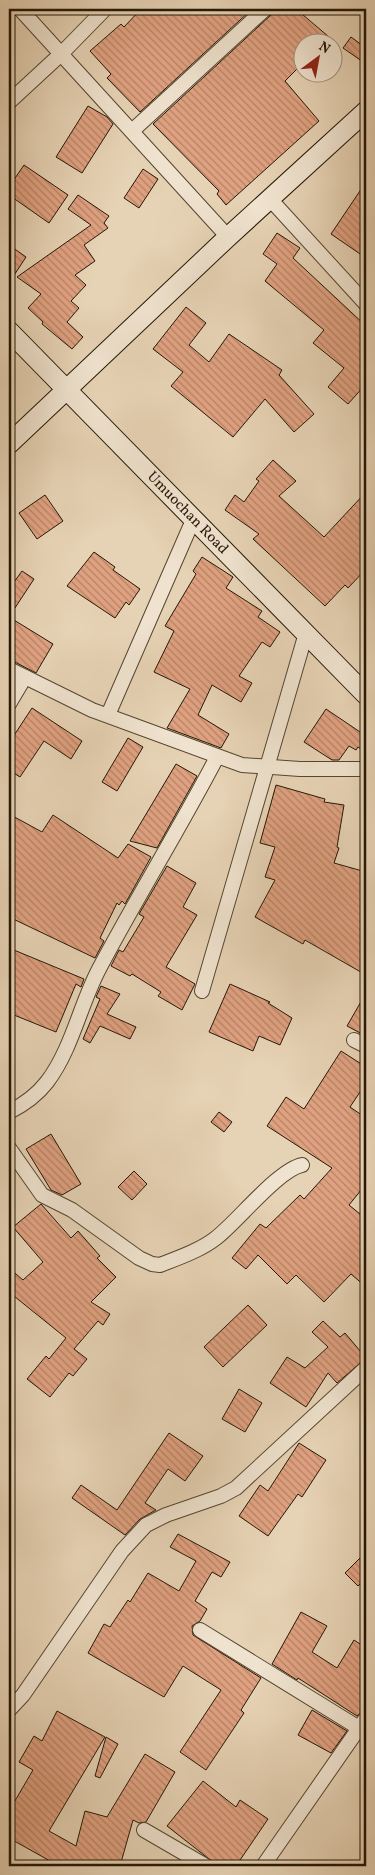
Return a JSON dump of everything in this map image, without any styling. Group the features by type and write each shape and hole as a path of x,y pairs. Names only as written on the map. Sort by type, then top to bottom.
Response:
{"street":[{"path":"20,9 228,237"},
{"path":"9,102 61,54 105,9"},
{"path":"132,131 265,9"},
{"path":"9,444 228,237 366,110"},
{"path":"270,199 366,304"},
{"name":"Umuochan Road","path":"9,331 366,695"},
{"path":"108,715 193,520"},
{"path":"202,991 306,633"},
{"path":"9,669 92,710 217,757 242,764 266,767 366,769"},
{"path":"9,704 25,677"},
{"path":"9,1112 34,1096 51,1074 81,1016 98,970 175,837 217,757"},
{"path":"354,1040 366,1046"},
{"path":"9,1148 42,1194 72,1210 139,1258 152,1264 160,1265 215,1239 282,1176 294,1166 302,1165"},
{"path":"9,1710 23,1695 122,1551 146,1525 161,1517 221,1496 236,1488 366,1368"},
{"path":"200,1630 363,1723 262,1866"},
{"path":"144,1830 206,1866"}],"building":[{"path":"141,9 252,9 140,112 107,78 111,74 90,51 121,24 124,27"},
{"path":"274,9 296,9 323,32 292,32 292,74 285,81 319,121 226,205 217,194 219,191 153,124 271,15"},
{"path":"351,37 366,48 366,64 343,48"},
{"path":"88,106 107,117 113,124 82,173 56,157"},
{"path":"24,165 68,195 49,223 9,195 9,187"},
{"path":"143,169 158,179 139,208 124,198"},
{"path":"366,182 366,258 331,234"},
{"path":"78,195 109,216 104,223 108,228 84,245 95,261 75,275 86,285 71,301 79,308 67,322 83,337 72,349 42,324 43,322 28,308 41,294 17,277 91,225 68,209"},
{"path":"277,233 300,248 293,258 366,326 366,384 348,404 328,387 344,368 313,343 324,330 265,281 277,264 263,254"},
{"path":"9,245 26,257 9,283"},
{"path":"186,307 206,323 189,345 209,362 229,334 282,370 279,375 314,414 294,432 265,399 233,437 171,386 183,372 153,349"},
{"path":"273,460 296,481 279,496 324,537 366,492 366,569 348,588 345,585 325,606 253,539 259,534 225,510 235,495 244,502 259,481 256,479"},
{"path":"45,495 63,521 37,539 19,513"},
{"path":"94,552 115,567 113,570 140,589 129,605 126,602 115,618 67,586"},
{"path":"202,557 233,577 226,588 262,611 258,617 280,632 270,647 262,642 239,676 252,683 241,702 212,685 198,715 229,734 221,748 167,728 190,689 154,672 174,631 165,626 196,574 193,571"},
{"path":"22,571 34,579 9,617 9,589"},
{"path":"9,617 53,644 36,673 9,659"},
{"path":"32,708 82,741 71,759 44,741 20,777 9,770 9,743"},
{"path":"326,709 366,736 366,752 358,747 356,750 349,746 339,760 332,760 304,742"},
{"path":"128,738 143,747 117,791 102,782"},
{"path":"176,764 197,776 157,848 130,841"},
{"path":"276,785 325,799 324,802 344,805 337,847 339,848 334,863 366,872 366,975 305,940 303,944 255,917 275,880 265,877 275,847 260,843"},
{"path":"9,814 42,832 53,815 118,858 128,844 151,857 125,904 122,901 119,905 117,903 100,938 104,941 95,958 9,917"},
{"path":"167,866 196,883 183,907 197,915 166,967 195,984 182,1010 158,996 161,992 132,974 130,976 111,966 119,950 123,952 144,917 139,914"},
{"path":"9,948 84,979 81,987 76,984 56,1032 9,1013"},
{"path":"230,984 270,1002 268,1003 292,1018 280,1045 259,1036 253,1051 209,1032"},
{"path":"101,986 120,994 107,1014 136,1027 130,1039 100,1026 90,1043 83,1039 100,999 96,997"},
{"path":"366,993 366,1036 347,1026"},
{"path":"341,1051 366,1067 366,1083 350,1107 366,1118 366,1184 349,1205 366,1219 366,1287 351,1274 324,1302 296,1275 287,1284 258,1255 246,1269 232,1258 260,1224 266,1228 300,1195 304,1199 332,1168 267,1126 286,1097 304,1109"},
{"path":"219,1112 232,1122 224,1132 211,1122"},
{"path":"51,1134 81,1184 62,1195 51,1190 26,1149"},
{"path":"134,1171 147,1184 132,1200 118,1187"},
{"path":"41,1204 71,1238 78,1231 100,1256 97,1258 116,1277 91,1302 110,1314 103,1325 98,1321 74,1349 87,1359 73,1376 69,1373 50,1397 27,1379 46,1356 49,1359 66,1338 9,1292 9,1268 23,1280 43,1262 13,1227"},
{"path":"248,1305 267,1325 223,1367 204,1347"},
{"path":"323,1321 340,1337 345,1333 366,1358 337,1383 328,1373 306,1407 270,1383 287,1357 305,1368 328,1347 312,1332"},
{"path":"239,1389 262,1403 245,1432 222,1419"},
{"path":"169,1433 203,1456 185,1481 168,1469 145,1503 156,1510 140,1519 125,1535 72,1498 81,1485 117,1510"},
{"path":"299,1443 326,1460 302,1497 298,1494 268,1536 239,1516 260,1485 268,1491"},
{"path":"178,1534 230,1562 221,1577 212,1572 195,1601 207,1609 200,1621 192,1626 193,1635 261,1678 241,1710 244,1713 206,1770 180,1752 221,1690 183,1666 164,1697 88,1653 104,1624 110,1627 128,1600 130,1602 148,1573 179,1591 196,1561 170,1547"},
{"path":"366,1552 366,1578 358,1586 345,1573"},
{"path":"301,1612 327,1626 312,1652 337,1668 354,1640 366,1648 366,1709 357,1716 298,1678 297,1680 272,1664"},
{"path":"312,1710 347,1731 331,1753 298,1735"},
{"path":"57,1711 105,1737 49,1831 76,1846 85,1811 107,1817 145,1754 175,1772 146,1822 139,1823 133,1820 120,1866 59,1866 9,1838 9,1811 33,1770 19,1762 34,1736 42,1741"},
{"path":"106,1737 118,1744 100,1778 95,1776"},
{"path":"203,1781 236,1807 240,1800 268,1819 236,1866 218,1866 167,1826"}]}
